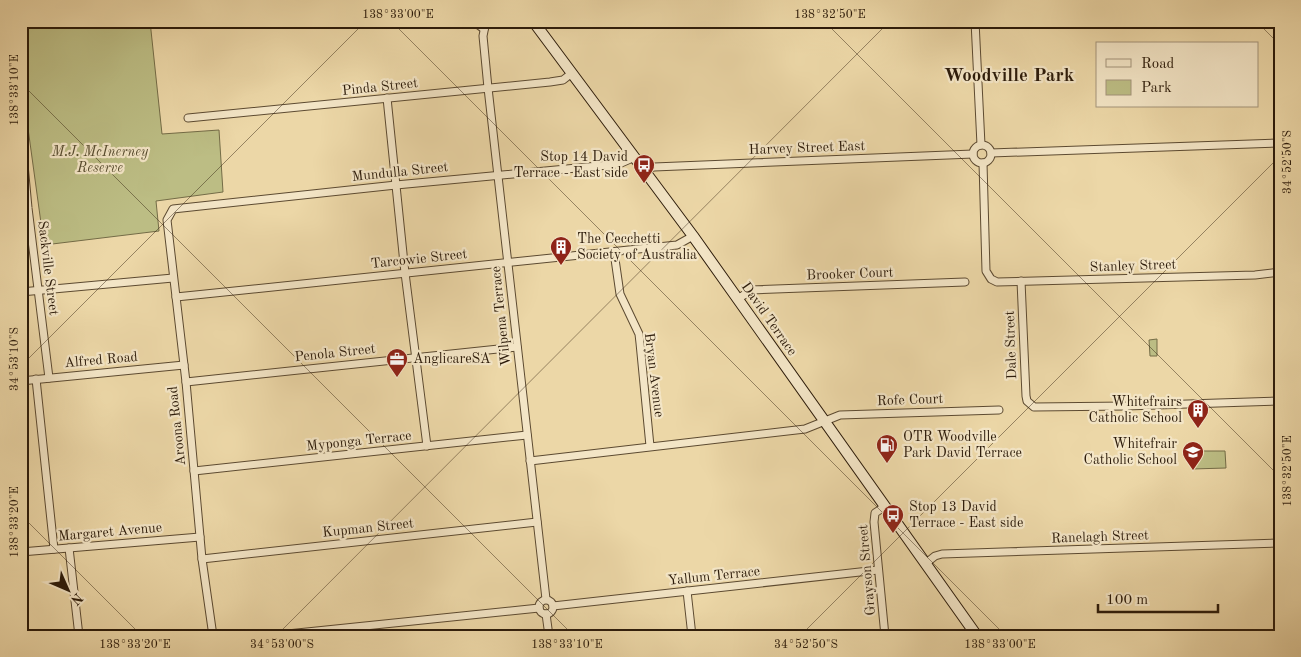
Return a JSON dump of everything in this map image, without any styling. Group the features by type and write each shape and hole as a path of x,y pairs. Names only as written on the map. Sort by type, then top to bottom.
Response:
{"main road":[{"name":"David Terrace","path":"533,21 693,236 977,636"}],"street":[{"name":"Wilpena Terrace","path":"477,21 477,24 485,25 483,36 488,88 546,600"},
{"path":"975,21 981,145"},
{"name":"Pinda Street","path":"188,118 563,80 572,73"},
{"path":"388,98 405,273 427,446"},
{"name":"Sackville Street","path":"21,132 25,208 39,290 49,378"},
{"path":"991,153 1280,143"},
{"path":"981,145 987,146 991,153 990,158 983,163 975,160 972,154 975,147 981,145"},
{"name":"Harvey Street East","path":"644,169 654,166 972,154"},
{"name":"Mundulla Street","path":"169,214 173,209 619,164 635,157"},
{"name":"Stanley Street","path":"983,163 985,266 988,276 997,282 1255,275 1280,272"},
{"name":"Aroona Road","path":"169,214 167,220 186,382 202,559 213,636"},
{"name":"Tarcowie Street","path":"176,297 676,245 693,236"},
{"name":"Bryan Avenue","path":"614,252 620,294 639,334 650,446"},
{"path":"21,292 174,278"},
{"name":"Brooker Court","path":"738,299 751,290 965,282"},
{"name":"Dale Street","path":"1021,282 1026,396 1031,405 1039,408 1280,401"},
{"name":"Penola Street","path":"186,382 517,347"},
{"name":"Alfred Road","path":"21,381 184,365"},
{"path":"36,379 54,549"},
{"name":"Rofe Court","path":"824,422 840,415 999,410"},
{"path":"530,461 805,429 824,422"},
{"name":"Myponga Terrace","path":"194,471 527,434"},
{"name":"Grayson Street","path":"884,507 875,514 874,518 885,636"},
{"name":"Kupman Street","path":"202,559 537,522"},
{"name":"Margaret Avenue","path":"21,552 200,537"},
{"name":"Ranelagh Street","path":"925,564 935,556 942,554 1280,543"},
{"path":"69,548 79,636"},
{"name":"Yallum Terrace","path":"553,606 878,570"},
{"path":"687,591 692,636"},
{"path":"539,608 540,602 550,601 553,606 551,612 546,614"},
{"path":"539,608 546,614 549,636"},
{"path":"268,636 539,608"}],"green space":[{"name":"M.J. McInerney Reserve","path":"21,21 150,21 162,134 219,130 223,192 156,201 159,231 44,245 27,121"},
{"path":"1157,339 1157,356 1150,356 1149,340"},
{"path":"1191,451 1225,451 1226,468 1192,469"}],"place":[{"name":"Stop 14 David Terrace - East side","path":"644,184"},
{"name":"The Cecchetti Society of Australia","path":"561,266"},
{"name":"AnglicareSA","path":"397,378"},
{"name":"Whitefrairs Catholic School","path":"1198,429"},
{"name":"OTR Woodville Park David Terrace","path":"887,464"},
{"name":"Whitefrair Catholic School","path":"1193,471"},
{"name":"Stop 13 David Terrace - East side","path":"893,534"}],"district":[{"name":"Woodville Park","path":"1009,76"}]}
